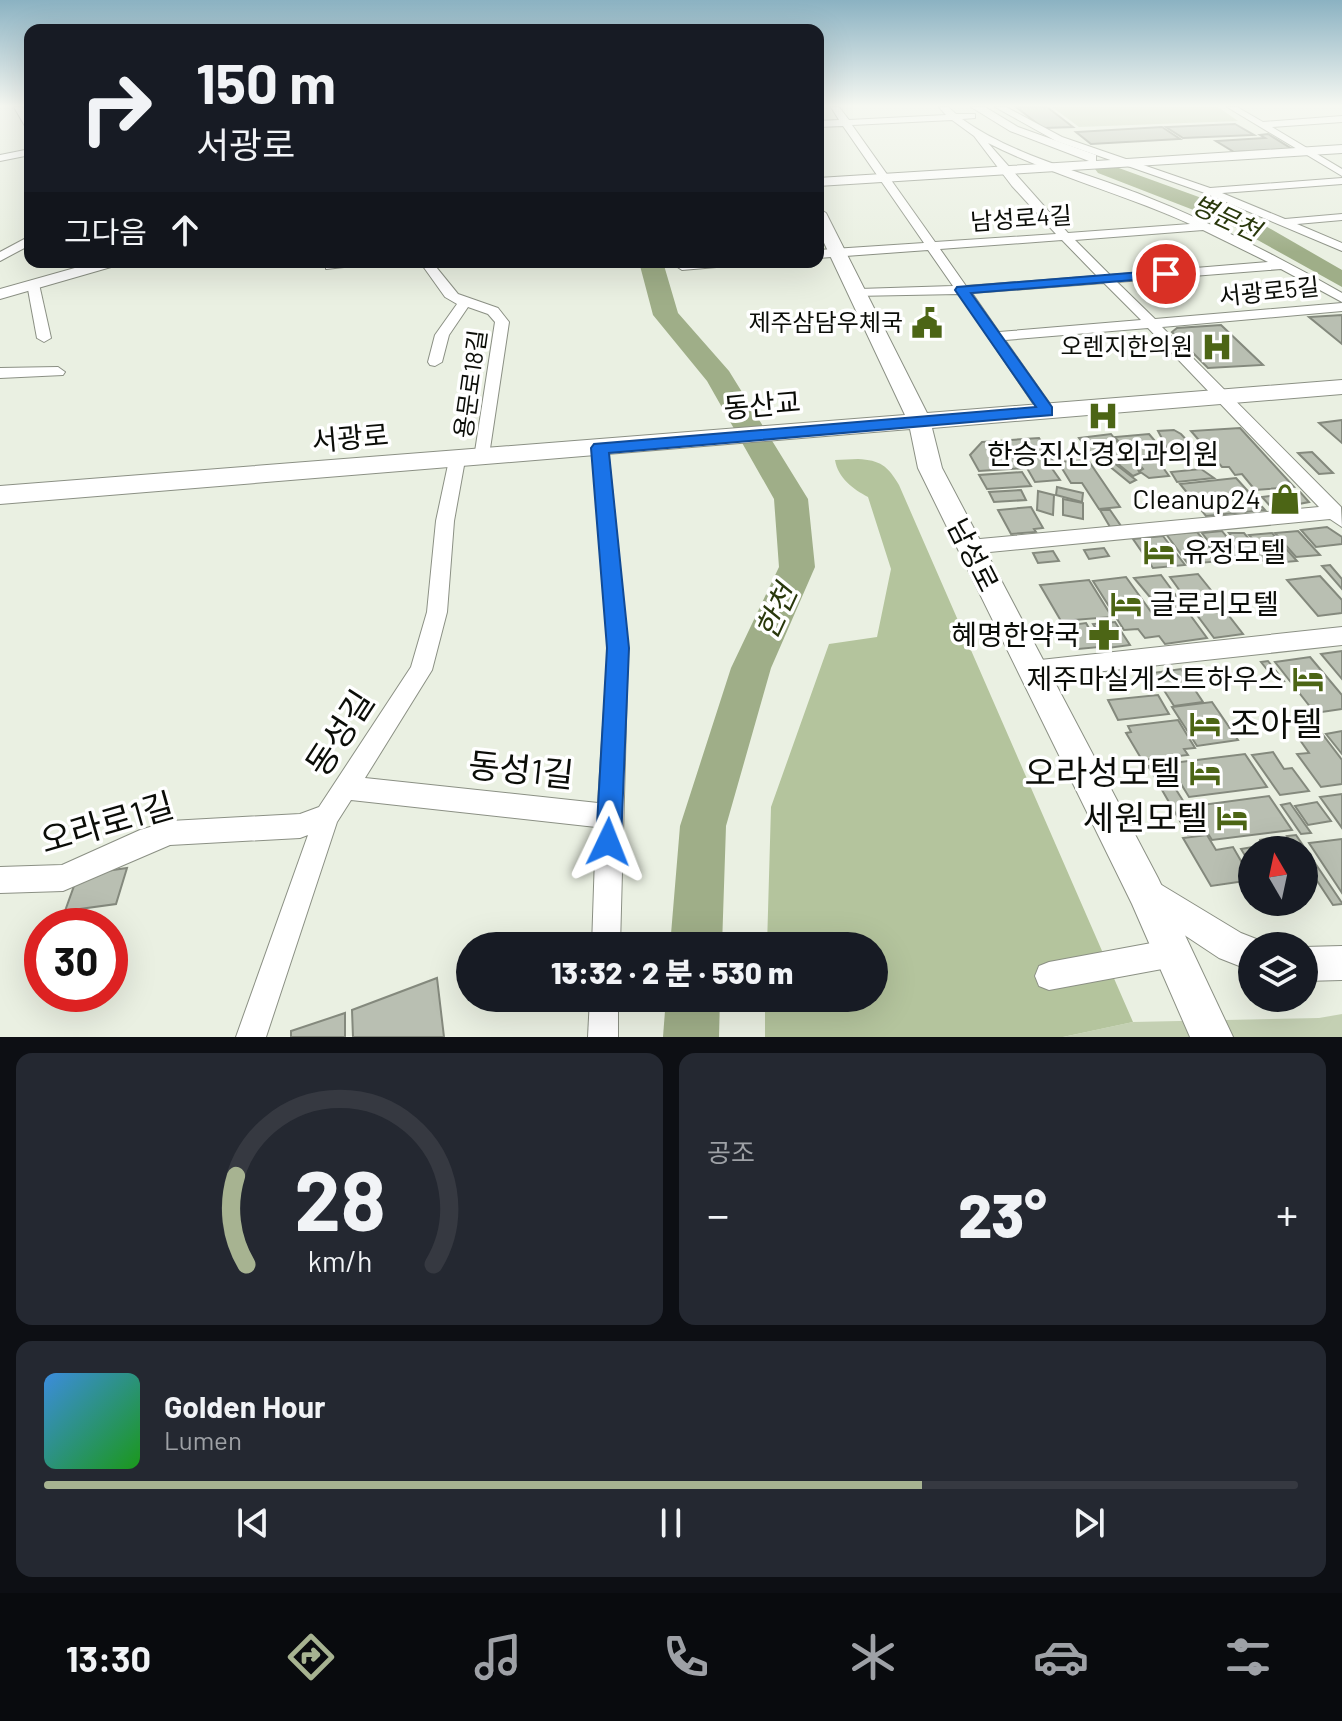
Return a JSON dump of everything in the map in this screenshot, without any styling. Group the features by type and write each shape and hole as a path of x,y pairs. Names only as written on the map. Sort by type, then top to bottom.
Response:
{"main road":[{"name":"남성로","path":"824,238 859,293 919,420 930,468 1145,891 1212,1037"},
{"path":"919,420 1342,387"},
{"name":"동산교","path":"704,440 919,420"},
{"name":"서광로","path":"0,495 704,440"}],"street":[{"path":"869,155 1047,411"},
{"path":"991,155 1065,238 1225,397 1338,516"},
{"path":"1028,155 1206,227 1284,265 1342,298"},
{"path":"1055,155 1077,164"},
{"path":"1085,155 1105,162"},
{"path":"1107,155 1206,190 1342,247"},
{"name":"남성로4길","path":"824,182 1225,155"},
{"path":"1312,155 1342,173"},
{"path":"1206,190 1342,181"},
{"path":"1286,222 1342,217"},
{"name":"남성로4길","path":"824,238 930,247 1206,227"},
{"path":"0,257 24,243"},
{"name":"서광로5길","path":"859,293 962,290 1284,265"},
{"path":"0,294 91,268"},
{"name":"용문로18길","path":"431,268 452,296 488,308 499,315 502,322 482,458"},
{"path":"33,284 44,338"},
{"path":"435,362 442,335 465,302"},
{"name":"서광로5길","path":"995,337 1342,307"},
{"path":"0,373 58,372"},
{"path":"600,448 618,648 606,932"},
{"name":"동성길","path":"251,1037 327,816 421,670 437,612 445,521 457,460"},
{"path":"969,547 1338,516"},
{"path":"1031,670 1342,636"},
{"name":"동성1길","path":"344,787 609,816"},
{"name":"오라로1길","path":"0,880 63,878 140,843 170,833 300,826 327,816"},
{"path":"1145,891 1238,949"},
{"path":"1049,976 1173,953"},
{"path":"1318,964 1342,963"},
{"path":"603,1037 604,1012"}],"green space":[{"path":"858,459 883,465 899,485 1133,1022 1063,1037 765,1037 765,1012 888,1012 888,932 767,932 771,807 829,644 877,637 891,569 868,497 847,482 835,460"},
{"path":"1342,1014 1342,1037 1063,1037 1133,1022 1319,1018"}],"building":[{"path":"1342,315 1342,344 1309,317"},
{"path":"1221,325 1263,365 1208,368 1172,332 1177,328"},
{"path":"1342,420 1342,443 1319,423"},
{"path":"1240,428 1294,487 1255,490 1242,474 1235,475 1229,467 1222,467 1191,431"},
{"path":"1174,430 1195,449 1167,448 1158,431"},
{"path":"1111,434 1130,458 1097,461 1079,438"},
{"path":"1149,434 1166,454 1131,457 1115,437"},
{"path":"1039,438 1057,467 1051,467 1060,480 1035,482 1027,468 979,471 970,455 982,442"},
{"path":"1312,452 1333,473 1319,474 1298,453"},
{"path":"1133,459 1140,473 1133,476 1118,464"},
{"path":"1088,460 1120,507 1099,509 1082,483 1071,483 1058,462"},
{"path":"1159,462 1169,476 1149,478 1139,471 1143,469 1138,463"},
{"path":"1114,463 1136,480 1130,483 1108,465"},
{"path":"1201,469 1214,478 1177,482 1171,472"},
{"path":"1022,472 1031,486 987,489 979,475"},
{"path":"1236,478 1265,510 1206,516 1180,484"},
{"path":"1057,487 1083,493 1082,502 1056,495"},
{"path":"1021,490 1026,500 994,502 989,492"},
{"path":"1038,491 1054,495 1053,515 1037,510"},
{"name":"Cleanup24","path":"1300,492 1309,502 1273,509 1262,497"},
{"path":"1063,499 1083,503 1083,519 1063,515"},
{"path":"1031,507 1043,528 1034,529 1036,532 1011,534 998,510"},
{"path":"1100,510 1110,510 1121,526 1110,527"},
{"path":"1327,527 1342,537 1342,544 1316,547 1301,530"},
{"path":"1222,531 1246,561 1225,563 1202,533"},
{"path":"1298,531 1320,555 1296,557 1275,533"},
{"path":"1197,532 1221,561 1188,564 1166,534"},
{"path":"1229,533 1244,533 1267,560 1252,562"},
{"path":"1272,533 1297,561 1273,563 1249,535"},
{"name":"유정모텔","path":"1163,536 1185,565 1153,568 1133,539"},
{"path":"1104,548 1109,556 1089,559 1084,550"},
{"path":"1053,551 1059,561 1038,563 1033,553"},
{"path":"1330,565 1342,579 1342,589 1322,566"},
{"path":"1198,574 1214,594 1185,598 1170,577"},
{"name":"글로리모텔","path":"1161,575 1207,638 1165,644 1159,636 1145,638 1138,629 1124,630 1093,581 1126,577 1154,616 1165,615 1134,578"},
{"path":"1320,576 1342,600 1342,613 1318,616 1287,580"},
{"path":"1089,580 1112,617 1061,621 1040,585"},
{"path":"1199,606 1222,607 1243,634 1214,638 1194,611"},
{"path":"1115,622 1130,645 1108,648 1093,624"},
{"path":"1086,623 1100,647 1078,649 1064,626"},
{"path":"1342,651 1342,679 1321,654"},
{"name":"제주마실게스트하우스","path":"1310,657 1342,695 1342,709 1315,713 1275,662"},
{"path":"1268,661 1284,681 1277,682 1261,662"},
{"path":"1181,669 1203,702 1174,706 1153,673"},
{"path":"1158,695 1169,714 1118,720 1108,700"},
{"name":"조아텔","path":"1212,702 1238,740 1197,746 1172,707"},
{"path":"1178,720 1195,748 1184,749 1188,755 1142,760 1126,733 1131,732 1128,726"},
{"path":"1317,727 1342,760 1342,784 1321,787 1297,754 1309,753 1300,740 1315,738 1307,729"},
{"path":"1342,731 1342,754 1326,734"},
{"path":"1273,752 1284,769 1292,768 1309,791 1280,795 1252,755"},
{"name":"오라성모텔","path":"1245,754 1267,787 1189,797 1178,779 1157,781 1148,766"},
{"name":"세원모텔","path":"1175,788 1187,807 1269,796 1292,830 1212,840 1207,832 1188,835 1162,790"},
{"path":"1342,794 1342,828 1320,797"},
{"path":"1317,802 1331,821 1308,825 1295,806"},
{"path":"1290,803 1311,833 1301,834 1281,805"},
{"path":"1207,835 1216,850 1233,847 1238,856 1238,882 1211,886 1183,838"},
{"path":"1342,839 1342,893 1318,857 1318,842"},
{"path":"127,868 116,904 66,908 78,875"},
{"path":"1318,868 1342,904 1333,905 1318,882"},
{"path":"437,978 444,1037 353,1037 352,1010"},
{"path":"345,1013 345,1037 291,1037 291,1031"}],"waterway":[{"name":"병문천","path":"1105,169 1235,218 1342,280"},
{"name":"한천","path":"653,268 666,315 719,377 791,499 797,567 751,668 703,826 697,932"},
{"name":"한천","path":"691,1037 692,1012"}],"place":[{"name":"제주삼담우체국","path":"927,323"},
{"name":"오렌지한의원","path":"1217,347"},
{"name":"한승진신경외과의원","path":"1103,416"},
{"name":"Cleanup24","path":"1285,499"},
{"name":"유정모텔","path":"1159,552"},
{"name":"글로리모텔","path":"1126,604"},
{"name":"혜명한약국","path":"1104,635"},
{"name":"제주마실게스트하우스","path":"1308,679"},
{"name":"조아텔","path":"1205,724"},
{"name":"오라성모텔","path":"1205,773"},
{"name":"세원모텔","path":"1232,818"}],"route":[{"path":"608,842 618,648 600,448 1047,411 962,290 1166,274"}]}
